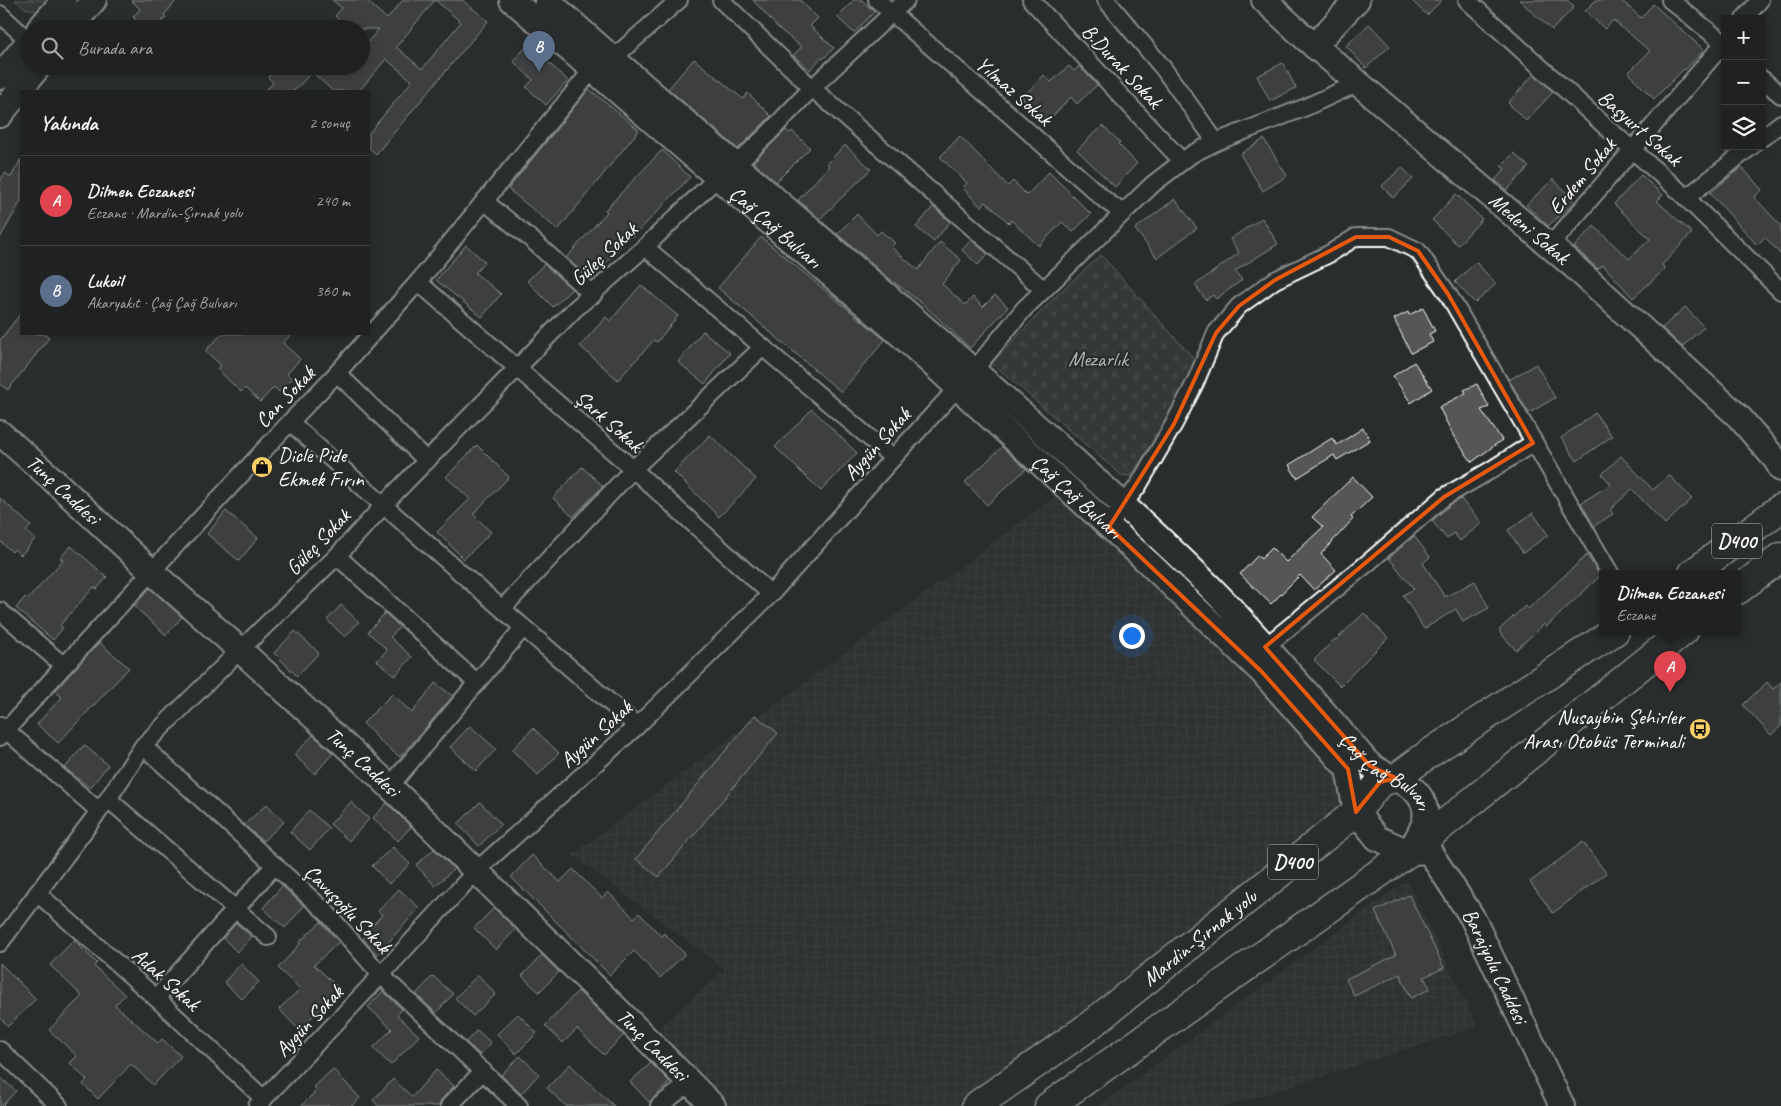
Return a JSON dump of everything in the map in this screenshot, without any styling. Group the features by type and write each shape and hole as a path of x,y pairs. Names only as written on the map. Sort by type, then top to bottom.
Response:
{"highway":[{"name":"D400","path":"1697,570 1781,508"},
{"path":"1741,588 1781,557"},
{"name":"Mardin-Şırnak yolu","path":"976,1106 1088,1026 1356,812 1380,782 1396,778 1610,635"},
{"path":"1049,1106 1409,852 1679,635"}],"main road":[{"path":"47,20 64,0"},
{"path":"77,20 94,0"},
{"name":"Çağ Çağ Bulvarı","path":"512,0 602,64 966,379 1123,505 1217,594 1337,726 1370,766 1411,786 1418,794 1424,803 1426,815 1424,824 1409,852 1377,838 1356,812 1348,769 1262,672 1149,563 1035,459 966,379"},
{"name":"Çağ Çağ Bulvarı","path":"547,0 602,64"},
{"name":"Medeni Sokak","path":"1264,0 1314,46 1550,246 1739,417 1776,460 1781,469"},
{"path":"1314,46 1357,0"},
{"path":"0,77 20,52"},
{"path":"0,115 32,75"},
{"name":"Tunç Caddesi","path":"0,433 390,786 713,1106"},
{"name":"Barajyolu Caddesi","path":"1409,852 1429,851 1472,917 1562,1106"}],"street":[{"path":"721,0 812,88 1044,290"},
{"name":"Yılmaz Sokak","path":"877,0 1122,213"},
{"name":"Güleç Sokak","path":"0,943 103,805 143,746 337,556 383,506 575,309 594,294 767,135 812,88 906,0"},
{"name":"B.Durak Sokak","path":"1031,0 1182,161"},
{"path":"1106,0 1163,68 1216,142"},
{"name":"Başyurt Sokak","path":"1467,0 1686,198 1781,291"},
{"path":"1670,0 1721,41"},
{"path":"1747,15 1760,0"},
{"name":"Can Sokak","path":"2,730 337,373 418,282 484,201 602,64 671,3"},
{"path":"0,14 20,33"},
{"name":"Erdem Sokak","path":"1550,246 1721,46"},
{"path":"1766,82 1781,95"},
{"name":"Aygün Sokak","path":"261,1103 476,871 637,726 771,594 966,379 1024,309 1152,184 1192,154 1216,142 1306,107 1358,83"},
{"path":"1766,135 1781,123"},
{"path":"1686,198 1747,150"},
{"path":"484,201 594,294"},
{"path":"1109,527 1138,486 1174,424 1195,383 1216,333 1239,306 1275,280 1329,254 1356,238 1389,237 1418,251 1448,294 1608,570"},
{"path":"645,247 893,458"},
{"name":"Şark Sokak","path":"418,282 633,469 771,594"},
{"path":"503,608 633,469 763,347"},
{"path":"337,373 427,461"},
{"path":"290,422 457,571 503,608 637,726"},
{"path":"1265,647 1370,561 1444,497 1491,470 1533,442"},
{"path":"337,556 477,683"},
{"path":"0,611 64,666"},
{"path":"390,786 524,628"},
{"path":"2,730 103,805 236,909 268,938"},
{"name":"Çavuşoğlu Sokak","path":"143,746 327,913 381,974 519,1106"},
{"path":"156,998 275,864"},
{"name":"Adak Sokak","path":"37,893 156,998 261,1103"},
{"path":"0,1050 58,1106"},
{"path":"449,1106 483,1071"},
{"path":"659,1106 690,1083"}],"highlighted area":[{"path":"1356,237 1389,237 1418,251 1448,294 1533,443 1444,497 1265,647 1370,766 1396,778 1380,782 1356,812 1348,769 1262,672 1109,527 1174,424 1216,333 1239,306 1275,280"}],"shaded area":[{"path":"1072,484 1350,753 1378,801 992,1106 714,1106 648,1038 725,969 572,855"},
{"path":"1407,880 1478,1027 1228,1106 1099,1106"}],"green space":[{"path":"15,0 48,0 38,11 25,8"},
{"name":"Mezarlık","path":"1101,255 1195,360 1180,399 1131,476 1121,475 992,363 1058,294"}],"building":[{"path":"131,0 177,0 164,15 166,17 163,20 136,20 133,17 140,9"},
{"path":"332,0 366,0 387,19 403,0 435,0 462,0 488,21 376,154 370,149 370,132 412,81 386,59 360,90 332,90 315,75 370,75 370,40 379,29 370,29 370,20 339,20 335,16 342,8","holes":["435,0 461,22 422,69 396,47"]},
{"path":"753,0 800,0 818,18 810,26 834,48 810,70 793,55 802,47 779,29"},
{"path":"854,0 862,0 874,12 854,33 837,17"},
{"path":"1411,0 1442,0 1427,15"},
{"path":"1519,0 1567,0 1574,7 1552,30"},
{"path":"1596,0 1621,0 1641,18 1653,4 1704,50 1654,99 1628,73 1650,51 1613,20 1605,29 1585,11"},
{"path":"1369,24 1390,46 1366,68 1346,46"},
{"path":"529,44 568,81 546,105 526,87 533,80 513,61"},
{"path":"694,59 743,99 748,93 771,116 738,149 668,89"},
{"path":"1283,63 1296,88 1270,101 1257,76"},
{"path":"1069,66 1074,71 1079,66 1097,85 1077,104 1071,97 1047,122 1022,98 1044,75 1051,82"},
{"path":"1534,74 1553,92 1526,121 1508,103"},
{"path":"270,75 309,75 295,90 266,90 273,83 268,77"},
{"path":"589,89 639,130 558,230 508,189"},
{"path":"1102,125 1120,142 1118,144 1137,163 1115,187 1077,150"},
{"path":"786,130 789,133 792,131 810,148 776,182 753,162"},
{"path":"960,136 1008,186 1013,181 1027,195 1049,172 1091,214 1073,232 1062,222 1039,246 1011,220 1009,223 986,202 981,207 963,188 967,183 940,157"},
{"path":"1264,139 1287,176 1263,191 1240,154"},
{"path":"845,145 871,169 820,219 798,200 829,166 827,163"},
{"path":"662,150 690,177 633,237 630,235 591,280 566,258 607,212 605,210"},
{"path":"1514,153 1529,167 1507,190 1495,180 1505,169 1501,166"},
{"path":"20,161 20,203 0,238 0,181 5,173 11,177"},
{"path":"1402,167 1413,179 1393,198 1382,186"},
{"path":"1742,167 1762,190 1754,197 1781,226 1781,255 1765,237 1757,245 1710,193"},
{"path":"1641,175 1663,195 1657,201 1692,233 1662,265 1665,269 1633,298 1603,265 1598,269 1574,247 1594,226 1629,259 1650,239 1614,204"},
{"path":"1553,179 1575,202 1548,226 1526,205"},
{"path":"1456,194 1482,219 1458,245 1432,220"},
{"path":"1175,199 1197,228 1157,258 1135,229"},
{"path":"933,207 950,222 934,242 916,227"},
{"path":"857,214 877,235 881,231 895,243 891,247 918,270 940,242 961,260 942,284 965,305 973,297 983,307 995,295 1008,307 970,348 925,306 876,268 837,234"},
{"path":"1262,218 1278,244 1235,271 1242,280 1216,299 1213,295 1206,300 1195,285 1239,253 1230,239"},
{"path":"761,237 885,340 841,392 718,288"},
{"path":"971,240 988,254 978,265 962,250"},
{"path":"466,245 485,262 475,273 501,294 482,317 436,280"},
{"path":"1476,262 1496,284 1475,303 1455,282"},
{"path":"544,264 572,289 553,307 527,281"},
{"path":"641,285 678,316 657,342 654,340 618,380 580,346 606,317 610,321"},
{"path":"1685,307 1704,327 1682,347 1662,328"},
{"path":"1423,308 1435,331 1429,334 1433,342 1411,353 1394,319 1408,312 1409,315"},
{"path":"20,314 20,335 44,335 49,338 8,390 0,384 0,340"},
{"path":"703,331 730,353 705,384 678,362"},
{"path":"221,335 290,335 283,343 300,359 287,374 292,379 279,392 274,387 260,402 245,388 241,392 217,369 221,365 205,351"},
{"path":"1414,362 1432,389 1411,403 1393,376"},
{"path":"1536,364 1555,398 1529,413 1509,380"},
{"path":"1477,384 1489,407 1481,410 1502,440 1472,462 1454,437 1439,407 1466,393 1464,390"},
{"path":"812,409 857,453 821,491 775,447"},
{"path":"1595,413 1612,436 1577,461 1561,438"},
{"path":"1363,428 1370,440 1337,460 1334,455 1297,478 1289,465 1332,438 1337,445"},
{"path":"710,435 756,479 719,517 674,472"},
{"path":"477,445 509,477 473,514 491,532 464,559 437,532 470,499 446,477"},
{"path":"1002,447 1026,469 987,505 965,482"},
{"path":"1621,456 1653,490 1669,475 1692,499 1665,524 1632,489 1610,510 1613,514 1594,526 1581,503 1611,484 1602,474"},
{"path":"582,467 603,486 573,517 553,498"},
{"path":"1353,477 1372,497 1351,517 1353,519 1321,554 1336,570 1314,590 1300,575 1271,604 1240,574 1258,555 1261,559 1272,548 1286,562 1323,527 1312,517"},
{"path":"0,498 31,526 26,531 35,539 21,555 14,549 12,552 0,541"},
{"path":"1461,499 1482,523 1460,541 1454,533 1447,539 1432,521 1450,505"},
{"path":"226,511 258,538 239,561 207,534"},
{"path":"1533,513 1548,535 1523,553 1508,530"},
{"path":"1414,536 1430,557 1423,563 1445,597 1475,581 1489,608 1463,622 1456,609 1424,629 1403,595 1414,589 1389,558"},
{"path":"71,546 107,577 97,589 94,587 60,625 63,628 53,640 16,608 25,597 28,599 63,560 60,558"},
{"path":"1587,555 1599,577 1546,627 1544,624 1516,650 1500,633 1500,629 1525,606 1528,609"},
{"path":"150,588 182,617 166,635 134,606"},
{"path":"341,605 359,622 345,637 327,620"},
{"path":"385,613 400,627 390,637 412,657 395,676 377,661 387,650 368,632"},
{"path":"1364,613 1388,638 1340,686 1314,660"},
{"path":"295,631 319,653 297,676 274,653"},
{"path":"99,642 129,668 58,743 37,724 62,697 55,691"},
{"path":"1767,682 1773,689 1781,682 1781,726 1771,735 1743,705"},
{"path":"435,683 453,696 400,757 382,743 363,723 392,694 412,713"},
{"path":"755,715 778,733 659,877 636,859"},
{"path":"470,726 496,749 476,771 450,747"},
{"path":"533,728 559,753 538,775 512,750"},
{"path":"313,735 333,753 315,774 294,755"},
{"path":"84,745 108,765 90,788 65,768"},
{"path":"351,802 369,819 349,841 330,824"},
{"path":"480,802 501,824 479,846 458,824"},
{"path":"387,803 411,827 398,841 373,818"},
{"path":"267,804 284,822 263,841 244,825"},
{"path":"309,810 329,828 310,850 290,832"},
{"path":"1583,842 1606,873 1553,913 1530,882"},
{"path":"393,847 410,864 389,884 372,866"},
{"path":"434,849 454,869 435,886 416,865"},
{"path":"532,855 560,882 573,869 602,898 608,892 634,918 639,913 661,936 664,933 685,954 660,978 634,951 610,975 511,877"},
{"path":"282,886 304,906 285,928 263,908"},
{"path":"399,889 419,908 377,955 363,939 370,932 368,930 382,915 378,911"},
{"path":"1409,895 1444,968 1424,977 1430,989 1411,998 1400,974 1354,996 1346,979 1396,955 1375,911"},
{"path":"494,908 516,929 496,950 474,928"},
{"path":"321,922 339,942 314,965 340,989 299,1030 279,1009 300,989 278,968 300,944 299,942"},
{"path":"236,923 252,937 237,952 223,938"},
{"path":"74,940 97,963 94,966 125,995 115,1005 158,1043 162,1039 181,1056 153,1085 131,1064 98,1099 83,1084 87,1080 70,1063 77,1056 49,1030 82,996 50,965"},
{"path":"542,955 559,972 539,992 522,976"},
{"path":"0,963 36,999 8,1026 0,1018"},
{"path":"241,964 259,982 242,999 224,982"},
{"path":"478,975 496,994 473,1016 455,998"},
{"path":"433,976 453,994 436,1013 416,994"},
{"path":"383,991 402,1009 397,1015 419,1036 391,1065 373,1048 392,1029 368,1007"},
{"path":"578,991 624,1035 604,1055 577,1029 563,1043 545,1026"},
{"path":"518,1014 537,1033 516,1054 497,1034"},
{"path":"477,1030 491,1043 480,1055 466,1042"},
{"path":"520,1056 539,1074 521,1094 501,1075"},
{"path":"651,1063 670,1082 649,1102 630,1082"},
{"path":"570,1064 614,1106 566,1106 547,1088"},
{"path":"333,1069 360,1098 352,1106 301,1106 317,1090 314,1087"},
{"path":"436,1070 454,1086 442,1099 439,1106 378,1106 373,1100 393,1079 412,1097"},
{"path":"0,1077 16,1091 2,1106 0,1106"}],"place":[{"name":"Lukoil","path":"539,72"},
{"name":"Dicle Pide Ekmek Fırın","path":"262,467"},
{"name":"Dilmen Eczanesi","path":"1670,692"},
{"name":"Nusaybin Şehirler Arası Otobüs Terminali","path":"1700,729"}]}
